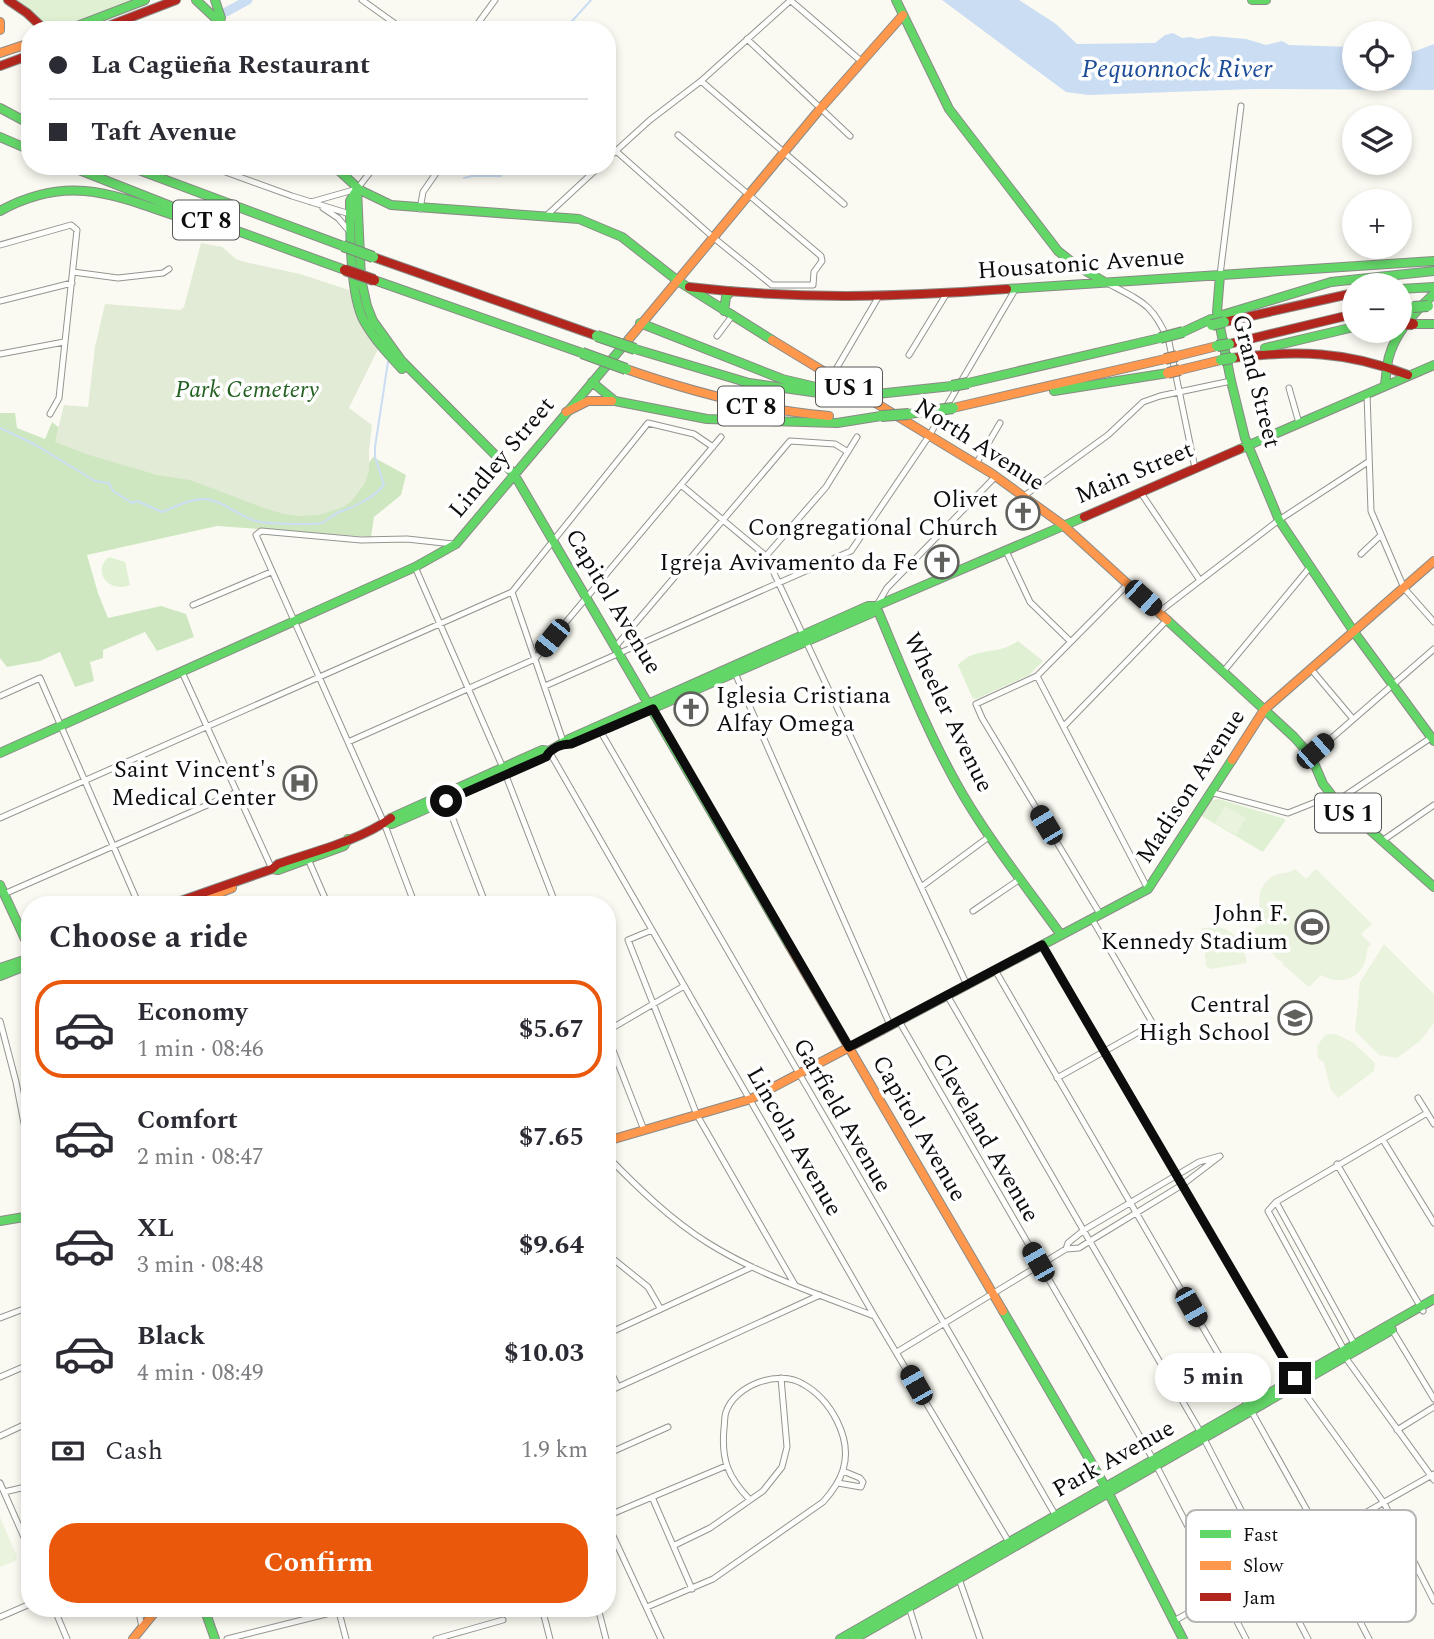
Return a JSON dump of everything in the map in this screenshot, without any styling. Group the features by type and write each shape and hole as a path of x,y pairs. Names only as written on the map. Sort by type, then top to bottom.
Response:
{"main road":[{"path":"8,0 35,21"},
{"path":"90,21 145,0"},
{"path":"121,21 176,0"},
{"path":"197,0 207,10 214,6 206,0"},
{"path":"896,0 949,109 1058,251 1077,266 1104,281"},
{"path":"1255,0 1266,0"},
{"path":"0,4 26,21"},
{"name":"Lindley Street","path":"0,753 415,567 456,544 820,109 903,15"},
{"path":"0,22 0,30"},
{"path":"2,61 21,49"},
{"path":"2,61 21,57"},
{"path":"2,61 21,61"},
{"path":"0,110 21,120"},
{"path":"0,137 21,145"},
{"name":"CT 8","path":"92,175 226,228 697,393 756,407 825,416 881,416 953,408 1342,317"},
{"name":"CT 8","path":"152,175 373,257 696,370 745,383 795,391 877,394 951,386 1160,338 1217,320 1342,295"},
{"name":"North Avenue","path":"343,175 357,189 384,203 421,209 579,219 613,233 728,314 996,476 1063,524 1294,737 1311,756 1323,784 1334,798 1434,887"},
{"path":"0,211 33,193 53,188 74,188 194,222 226,228"},
{"name":"Capitol Avenue","path":"357,189 351,201 367,306 387,343 414,374 514,474 1106,1489 1183,1639"},
{"name":"Capitol Avenue","path":"354,215 351,234 356,296 363,319 379,344 403,369 414,374"},
{"name":"Housatonic Avenue","path":"690,287 814,297 879,296 1434,261"},
{"path":"1217,320 1331,282 1434,271"},
{"name":"Grand Street","path":"1220,275 1217,312 1231,381 1249,446 1279,520 1354,632 1433,738"},
{"path":"1412,288 1434,286"},
{"path":"728,314 726,297 730,291"},
{"path":"1385,385 1389,355 1418,308 1434,294"},
{"path":"1412,307 1431,306"},
{"path":"640,323 782,379 846,394"},
{"path":"1412,324 1434,324"},
{"path":"999,398 1136,380 1342,330"},
{"path":"1226,359 1275,353 1332,355 1360,359 1408,375"},
{"name":"Main Street","path":"1408,375 1434,358"},
{"name":"Main Street","path":"205,896 250,881 251,877 272,869 278,870 307,856 344,846 348,839 390,818 444,798 504,771 542,750 549,751 569,739 599,729 804,638 872,613 876,606 1434,365"},
{"path":"592,382 615,401"},
{"path":"566,412 589,399 615,401 716,420 836,423 881,416"},
{"name":"Madison Avenue","path":"616,1138 751,1099 1148,889 1264,710 1434,561"},
{"name":"Wheeler Avenue","path":"876,606 942,757 962,794 1061,935"},
{"path":"2,889 21,930"},
{"path":"0,968 21,960"},
{"path":"0,976 21,968"},
{"path":"0,1222 21,1218"},
{"name":"Park Avenue","path":"854,1639 957,1575 1345,1354 1434,1299"},
{"name":"Park Avenue","path":"1421,1309 1434,1305"},
{"name":"Park Avenue","path":"840,1639 908,1604"},
{"path":"133,1639 150,1617"},
{"path":"207,1617 215,1639"}],"street":[{"path":"362,0 391,21"},
{"path":"480,21 495,0"},
{"path":"678,135 815,250 822,259 814,272 813,285 772,285 714,238 617,150 650,120 701,81 790,0 861,61"},
{"path":"747,39 850,136"},
{"path":"701,81 844,204"},
{"name":"Grand Street","path":"1220,275 1241,106"},
{"path":"234,175 354,215"},
{"path":"311,202 357,189 368,175"},
{"path":"421,209 423,192 435,175"},
{"path":"546,216 590,175"},
{"path":"311,202 338,218 351,234"},
{"path":"0,245 71,225 77,230 59,398 50,414"},
{"path":"73,272 118,278 163,273 169,269"},
{"path":"1104,281 1156,313 1169,342 1195,468"},
{"path":"0,301 72,283"},
{"path":"545,686 617,649 634,645 851,551 929,436 1016,288"},
{"path":"909,355 947,293"},
{"path":"832,376 879,296"},
{"path":"717,336 728,314"},
{"path":"0,354 64,342"},
{"path":"1024,496 1108,435 1143,402 1231,381"},
{"path":"1289,388 1299,423"},
{"path":"1367,394 1371,511 1404,588 1434,622"},
{"path":"0,818 512,592 648,423 694,433 713,447"},
{"path":"976,464 1000,423"},
{"path":"348,742 535,659 721,437"},
{"path":"766,556 826,487 856,437"},
{"path":"617,649 629,631 790,441 827,443 848,452"},
{"path":"1065,725 1199,579 1279,520 1368,462"},
{"path":"876,606 887,588 996,476"},
{"path":"681,485 766,556 967,985"},
{"path":"1141,493 1199,579"},
{"path":"412,896 384,823 271,572 257,535 261,531 361,540 407,539 456,544"},
{"path":"1361,554 1380,536"},
{"path":"1006,551 1030,603 1070,641"},
{"path":"415,567 504,771 553,896"},
{"path":"1222,673 1310,567"},
{"path":"193,605 271,572"},
{"path":"1057,1078 1153,1024 976,704 1037,676 1128,584"},
{"path":"512,592 564,744"},
{"path":"629,631 634,645"},
{"path":"1311,756 1434,649"},
{"path":"1311,669 1353,719"},
{"name":"Cleveland Avenue","path":"733,670 894,1023 1155,1462 1186,1522"},
{"path":"182,672 272,869"},
{"path":"1037,676 1065,725 1148,889"},
{"path":"0,696 40,678 135,896"},
{"name":"Garfield Avenue","path":"599,729 1057,1518"},
{"path":"1210,792 1287,813 1334,798 1433,738"},
{"name":"Lincoln Avenue","path":"549,751 875,1317 1010,1545"},
{"path":"2,889 114,846 237,792"},
{"path":"444,798 482,896"},
{"path":"1382,841 1434,805"},
{"path":"921,887 990,836"},
{"path":"307,856 324,896"},
{"path":"973,911 1020,879"},
{"path":"652,930 628,940 697,1115 795,1285"},
{"path":"1042,945 1297,1381 1388,1510"},
{"path":"995,970 1250,1408 1305,1510"},
{"path":"616,1027 684,986"},
{"path":"947,995 1203,1435 1243,1510"},
{"path":"0,1021 21,1108"},
{"path":"616,1057 644,1130"},
{"path":"1418,1098 1434,1124"},
{"path":"1372,1510 1433,1477 1345,1354 1268,1211 1276,1202 1337,1164 1427,1114"},
{"path":"1383,1140 1434,1223"},
{"path":"897,1352 1066,1249 1079,1248 1137,1213 1182,1185 1220,1156 1199,1162 1084,1230 1068,1243 1066,1249"},
{"path":"1337,1164 1421,1309"},
{"path":"616,1165 643,1191 706,1241 752,1268 875,1317"},
{"path":"1276,1202 1356,1347"},
{"path":"616,1261 648,1287 660,1308"},
{"path":"616,1330 752,1268"},
{"path":"616,1383 618,1387 820,1295"},
{"path":"0,1318 21,1310"},
{"path":"1391,1327 1434,1399"},
{"path":"0,1377 21,1368"},
{"path":"675,1545 710,1528 763,1491 782,1467 787,1447 781,1378"},
{"path":"647,1607 713,1579 752,1554 823,1502 838,1483 844,1446 833,1413 801,1382 781,1378 748,1387 735,1398 726,1411 723,1434 726,1466 733,1482 750,1500"},
{"path":"1397,1430 1434,1407"},
{"path":"0,1436 21,1426"},
{"path":"616,1450 668,1427"},
{"path":"616,1512 726,1466"},
{"path":"838,1483 861,1487 863,1482 860,1478 842,1471"},
{"path":"0,1483 21,1530"},
{"path":"4,1492 21,1488"},
{"path":"652,1497 692,1589"},
{"path":"616,1541 661,1639"},
{"path":"1416,1566 1434,1601"},
{"path":"957,1575 980,1639"},
{"path":"908,1604 919,1639"},
{"path":"0,1617 21,1608"},
{"path":"1174,1621 1186,1614"},
{"path":"58,1617 67,1639"},
{"path":"140,1617 142,1627"},
{"path":"227,1639 311,1617"},
{"path":"340,1617 346,1639"},
{"path":"544,1617 550,1639"},
{"path":"600,1617 606,1639"},
{"path":"436,1639 503,1620"},
{"name":"Cleveland Avenue","path":"1237,1622 1246,1639"},
{"path":"1300,1622 1308,1639"},
{"path":"1361,1622 1369,1639"}],"green space":[{"path":"1,0 137,0 89,21 29,21"},
{"name":"Park Cemetery","path":"201,243 222,247 236,259 245,262 300,274 352,291 362,324 378,349 349,408 372,425 369,470 365,483 351,502 341,508 318,515 284,514 190,480 157,475 55,442 64,405 88,407 95,347 105,304 180,310 184,307"},
{"path":"0,413 15,413 17,428 45,439 52,422 73,439 355,482 373,457 406,475 401,495 374,517 371,537 217,526 87,555 108,618 161,606 186,614 194,637 157,651 145,632 103,650 103,658 90,662 94,681 75,687 60,652 40,661 7,667 0,658"},
{"path":"109,557 125,562 130,585 115,586 105,580 102,569"},
{"path":"1018,641 1043,661 1029,675 976,699 972,697 958,665 972,655 1010,646"},
{"path":"1218,799 1285,821 1263,852 1200,815 1210,801"},
{"path":"1225,806 1246,818 1236,835 1215,823"},
{"name":"John F. Kennedy Stadium","path":"1295,869 1306,879 1316,869 1372,924 1361,934 1371,944 1362,968 1353,977 1334,980 1321,975 1309,987 1277,959 1253,931 1264,920 1259,900 1262,887 1271,877"},
{"path":"1218,927 1234,935 1244,951 1247,963 1211,969 1206,966 1202,928"},
{"path":"1384,944 1434,994 1434,1023 1420,1041 1397,1058 1379,1055 1355,1031 1360,982"},
{"path":"1336,1034 1354,1043 1375,1063 1374,1071 1338,1098 1331,1090 1324,1063 1318,1058 1317,1046 1325,1035"},
{"path":"0,1517 17,1557 15,1561 0,1567"}],"water":[{"path":"942,0 1019,0 1056,24 1077,44 1155,43 1165,35 1173,33 1182,38 1212,36 1246,39 1266,45 1282,41 1289,45 1342,47 1342,89 1254,89 1089,95 1066,92"},
{"path":"1434,44 1434,90 1412,90 1412,52"}],"waterway":[{"name":"Pequonnock River","path":"226,12 248,0"},
{"path":"572,21 591,0"},
{"path":"464,178 502,175"},
{"path":"0,428 34,444 95,481 109,483 113,491 132,503 137,501 162,512 203,499 261,522 321,523 363,502 384,485 375,457 375,447 388,362"}],"traffic: fast":[{"path":"90,21 145,0"},
{"path":"196,0 218,21"},
{"path":"215,0 221,18"},
{"path":"896,0 949,109 1058,251 1103,281"},
{"path":"1252,0 1266,0"},
{"path":"0,108 21,119"},
{"path":"0,137 21,146"},
{"path":"92,175 345,270"},
{"path":"152,175 343,246"},
{"path":"344,175 360,190 391,205 579,219 622,237 678,281 772,340"},
{"path":"357,189 361,279 373,321 401,360 514,474 789,945"},
{"path":"357,189 350,201 350,229 353,280 359,310 372,334 402,369"},
{"path":"0,211 25,199 70,191 114,196 184,219"},
{"path":"343,246 373,257"},
{"path":"1007,289 1434,261"},
{"path":"1222,315 1331,282 1434,271"},
{"path":"1220,275 1217,312 1231,381 1245,438 1279,520 1354,632 1434,741"},
{"path":"374,280 582,353"},
{"path":"1412,288 1434,287"},
{"path":"724,311 726,297 731,291"},
{"path":"1387,367 1398,336 1418,309 1434,294"},
{"path":"1413,307 1428,306"},
{"path":"1183,332 1211,319"},
{"path":"1212,325 1224,322"},
{"path":"640,323 782,379 846,394"},
{"path":"1413,324 1434,324"},
{"path":"1265,348 1342,330"},
{"path":"1160,338 1183,332"},
{"path":"597,336 635,349"},
{"path":"968,383 1160,338"},
{"path":"0,753 415,567 456,544 629,339"},
{"path":"1217,346 1229,344"},
{"path":"635,349 749,383 819,393"},
{"path":"582,353 626,369"},
{"path":"1221,360 1232,358"},
{"path":"1240,449 1434,365"},
{"path":"1385,385 1387,367"},
{"path":"1054,391 1168,373"},
{"path":"592,382 615,401 707,419 837,423 881,416"},
{"path":"952,386 968,383"},
{"path":"877,394 952,386"},
{"path":"938,410 953,408"},
{"path":"909,414 938,410"},
{"path":"881,416 909,414"},
{"path":"391,818 542,750 549,751 569,739 868,606 876,606 1084,517"},
{"path":"876,606 927,726 950,772 998,849 1061,935"},
{"path":"608,728 872,613 876,606"},
{"path":"1167,620 1294,737 1311,756 1323,784 1334,798 1434,887"},
{"path":"384,823 392,824 546,756 549,751"},
{"path":"882,1030 1148,889 1232,760"},
{"path":"272,869 278,870 344,846 348,839"},
{"path":"0,885 21,930"},
{"path":"0,968 21,961"},
{"path":"0,976 21,968"},
{"path":"0,1221 21,1218"},
{"path":"840,1639 1434,1299"},
{"path":"1003,1311 1105,1486 1183,1639"},
{"path":"854,1639 1392,1330"},
{"path":"207,1617 215,1639"}],"traffic: slow":[{"path":"629,339 820,109 903,15"},
{"path":"0,22 0,30"},
{"path":"0,53 21,46"},
{"path":"772,340 991,473 1063,525 1167,620"},
{"path":"1177,356 1217,346"},
{"path":"1165,359 1177,356"},
{"path":"953,408 1165,359"},
{"path":"1180,370 1221,360"},
{"path":"626,369 726,399 829,416"},
{"path":"1168,373 1180,370"},
{"path":"846,394 877,394"},
{"path":"566,412 588,401 612,401"},
{"path":"1232,760 1264,710 1434,561"},
{"path":"211,896 232,888"},
{"path":"789,945 1003,1311"},
{"path":"616,1138 751,1099 882,1030"},
{"path":"133,1639 151,1617"}],"traffic: jam":[{"path":"8,0 35,21"},
{"path":"121,21 176,0"},
{"path":"0,66 21,58"},
{"path":"373,257 597,336"},
{"path":"345,270 374,280"},
{"path":"689,287 769,294 848,296 1007,289"},
{"path":"1224,322 1342,296"},
{"path":"1229,344 1342,317"},
{"path":"1232,358 1321,354 1364,361 1408,375"},
{"path":"1084,517 1240,449"},
{"path":"195,896 351,839 391,818"}],"place":[{"name":"Olivet Congregational Church","path":"1023,513"},
{"name":"Igreja Avivamento da Fe","path":"942,562"},
{"name":"Iglesia Cristiana Alfay Omega","path":"691,709"},
{"name":"Saint Vincent's Medical Center","path":"300,783"},
{"name":"John F. Kennedy Stadium","path":"1312,927"},
{"name":"Central High School","path":"1295,1018"}],"route":[{"path":"446,801 546,757 549,751 564,744 571,744 653,709 849,1047 1042,945 1295,1378"}]}
